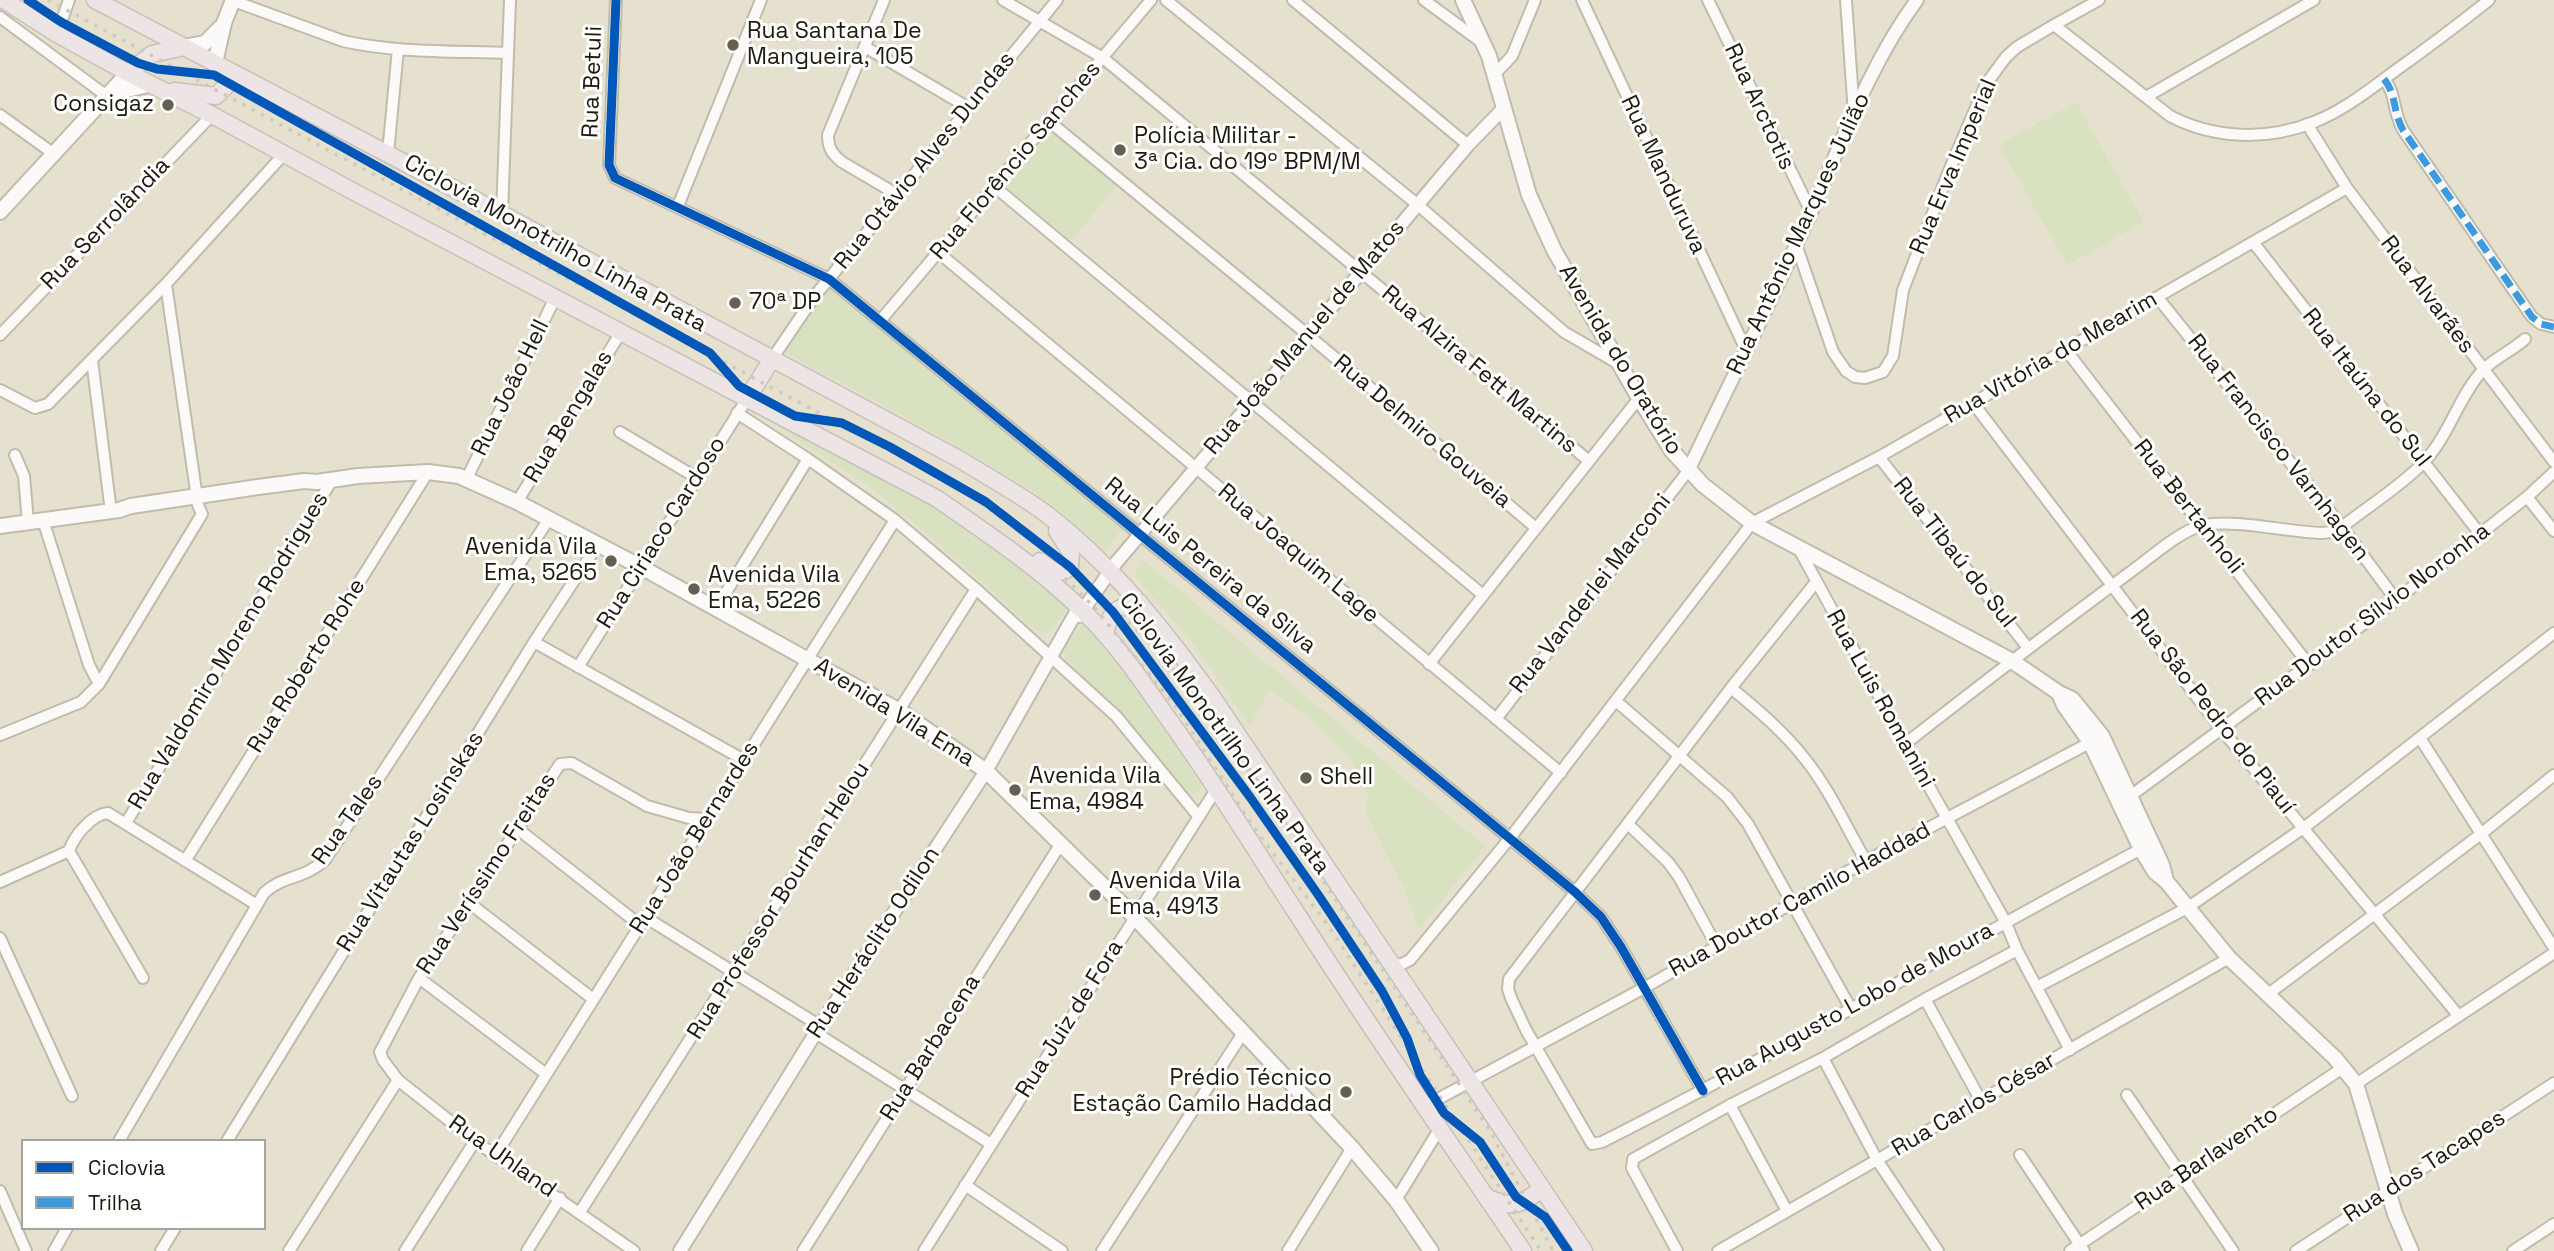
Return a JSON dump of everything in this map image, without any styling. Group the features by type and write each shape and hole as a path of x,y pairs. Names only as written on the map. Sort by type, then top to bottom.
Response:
{"main road":[{"path":"4,0 57,34 128,73 621,332 748,406 824,437 1030,553 1051,570 1063,572 1070,567 1071,553 1046,514"},
{"path":"95,0 388,153 959,459 1046,514 1111,571 1178,649 1584,1251"},
{"path":"215,63 233,0"},
{"name":"Avenida do Oratório","path":"1463,0 1485,44 1529,195 1541,225 1639,398 1688,471 1720,500 1752,523 2012,660 2059,693 2064,705 2096,739 2125,800 2162,865 2166,881"},
{"path":"0,212 128,73 152,54 205,43 225,23"},
{"path":"110,95 156,87 216,96 228,84 231,72"},
{"path":"748,406 760,377 772,359"},
{"name":"Avenida Vila Ema","path":"0,526 115,511 133,514 197,500 306,489 317,482 428,472 467,478 517,502 717,607 900,711 986,771 1135,917 1352,1147 1396,1200 1431,1251"},
{"path":"936,498 1007,548 1081,609 1121,652 1217,789 1311,937 1523,1251"},
{"path":"1105,634 1112,612 1140,603"},
{"name":"Avenida do Oratório","path":"2125,800 2141,849 2155,872 2166,881 2229,958 2344,1067 2356,1084 2388,1191 2411,1251"},
{"path":"1486,1197 1505,1205 1516,1205 1542,1189"}],"street":[{"path":"57,34 69,0"},
{"path":"233,0 343,41 398,49 508,53"},
{"path":"502,214 510,0"},
{"name":"Rua Betuli","path":"609,165 616,0"},
{"path":"678,206 761,0"},
{"path":"884,0 828,135 828,146 842,162 898,195"},
{"name":"Rua Alzira Fett Martins","path":"1003,0 1103,58 1589,461"},
{"name":"Rua Otávio Alves Dundas","path":"772,359 829,279 1058,0"},
{"name":"Rua Florêncio Sanches","path":"880,321 1151,0"},
{"path":"1166,0 1418,205 1564,332 1619,364"},
{"path":"1293,0 1468,145"},
{"path":"1424,0 1485,44"},
{"path":"1494,75 1512,56 1535,0"},
{"name":"Rua Manduruva","path":"1582,0 1746,350"},
{"name":"Rua Arctotis","path":"1709,0 1811,212"},
{"path":"1846,0 1854,114"},
{"name":"Rua Antônio Marques Julião","path":"1688,471 1811,212 1854,114 1903,18 1917,0"},
{"path":"2099,0 2054,25 2170,116 2190,127 2213,133 2246,136 2290,130 2331,113 2384,79 2489,0"},
{"path":"2146,97 2314,0"},
{"path":"0,18 110,95"},
{"name":"Rua Erva Imperial","path":"1796,244 1833,352 1846,371 1855,377 1865,378 1883,372 1893,356 1903,290 1986,84 2017,47 2054,25"},
{"path":"865,47 969,108"},
{"path":"388,153 398,49"},
{"path":"2384,79 2392,91 2394,111 2403,130 2496,266 2532,317 2541,324 2554,327"},
{"name":"Rua João Manuel de Matos","path":"1111,571 1468,145 1503,109"},
{"path":"0,115 54,154"},
{"name":"Rua Serrolândia","path":"0,335 212,115"},
{"name":"Rua Delmiro Gouveia","path":"1049,122 1308,335 1536,528"},
{"name":"Rua Alvarães","path":"2307,124 2347,188 2554,462"},
{"path":"0,390 29,405 41,408 48,404 166,284 284,154"},
{"name":"Rua Luis Pereira da Silva","path":"609,165 615,178 829,279 1575,892 1601,917 1621,947 1703,1091"},
{"path":"995,187 1483,595"},
{"name":"Rua Vitória do Mearim","path":"1752,523 1879,457 2347,188"},
{"name":"Rua Itaúna do Sul","path":"2253,242 2480,534"},
{"name":"Rua Joaquim Lage","path":"939,253 1561,773"},
{"path":"0,735 81,702 99,684 202,514 197,500 166,284"},
{"name":"Rua João Hell","path":"467,478 555,298"},
{"name":"Rua Francisco Varnhagen","path":"2158,298 2342,527 2396,600"},
{"name":"Rua Bengalas","path":"517,502 621,332"},
{"path":"1905,744 2112,585 2176,539 2203,525 2228,524 2321,533 2342,527 2424,462 2483,370 2525,339"},
{"name":"Rua Bertanholi","path":"2066,351 2309,665"},
{"path":"92,360 115,511"},
{"path":"1429,664 1639,398"},
{"name":"Rua São Pedro do Piauí","path":"1972,403 2222,730 2458,1015"},
{"path":"748,406 808,458 895,520 1051,655 1116,716 1199,817"},
{"name":"Rua Ciriaco Cardoso","path":"578,667 697,478 748,406"},
{"path":"620,432 697,478"},
{"path":"15,455 24,476 35,521 89,665 99,684"},
{"name":"Rua Tibaú do Sul","path":"1879,457 2028,648"},
{"path":"717,607 808,458"},
{"name":"Rua Vanderlei Marconi","path":"1496,719 1688,471"},
{"name":"Rua Roberto Rohe","path":"186,860 428,472"},
{"name":"Rua Doutor Sílvio Noronha","path":"2125,800 2396,600 2527,497 2554,472"},
{"name":"Rua Valdomiro Moreno Rodrigues","path":"127,823 332,480"},
{"path":"2527,497 2554,531"},
{"name":"Rua Tales","path":"120,1139 257,905 273,885 313,871 325,859 549,519"},
{"name":"Rua João Bernardes","path":"495,1156 895,520"},
{"path":"1392,965 1410,960 1510,838 1752,523"},
{"name":"Rua Vitautas Losinskas","path":"228,1139 534,642 598,544"},
{"name":"Rua Luis Romanini","path":"1799,549 2005,921 2017,950 2070,1049"},
{"name":"Rua Heráclito Odilon","path":"680,1251 818,1030 986,771 1051,655 1081,609 1111,571"},
{"path":"1537,1046 1514,1005 1508,984 1515,970 1731,688 1816,582"},
{"name":"Rua Professor Bourhan Helou","path":"580,1212 976,589"},
{"path":"2037,986 2187,908 2305,828 2554,633"},
{"path":"534,642 744,760"},
{"path":"1731,688 1764,715 1805,759 1823,784 1866,861"},
{"path":"1616,701 1727,797 1748,824 1851,1009"},
{"path":"2356,1084 2554,951 2420,738"},
{"name":"Rua Doutor Camilo Haddad","path":"1425,1106 1644,988 1866,861 2096,739"},
{"name":"Rua Veríssimo Freitas","path":"380,1052 419,978 557,768 568,762 647,806 689,818 706,819"},
{"path":"2267,995 2481,834 2554,775"},
{"name":"Rua Juiz de Fora","path":"923,1251 1217,789"},
{"path":"143,978 69,851 71,844 85,827 100,814 108,813 127,823 257,905"},
{"path":"1628,824 1668,862 1679,877 1716,945"},
{"path":"518,829 642,921 734,972 904,1089 991,1144"},
{"name":"Rua Barbacena","path":"803,1251 1060,845"},
{"name":"Rua Augusto Lobo de Moura","path":"1537,1046 1592,1144 1602,1142 1703,1091 2005,921 2141,849"},
{"path":"0,882 69,851"},
{"path":"468,902 593,999"},
{"path":"0,938 72,1096"},
{"path":"1677,1251 1632,1168 1632,1161 2017,950"},
{"name":"Rua Carlos César","path":"1718,1251 2229,958"},
{"path":"419,978 546,1074"},
{"path":"1925,999 1981,1101"},
{"path":"1102,1251 1243,1032"},
{"name":"Rua Uhland","path":"380,1052 398,1080 475,1141 634,1251"},
{"path":"1823,1058 1877,1160 1938,1251"},
{"name":"Rua Barlavento","path":"2078,1249 2344,1067"},
{"path":"289,1251 398,1080"},
{"name":"Rua dos Tacapes","path":"2296,1251 2554,1083"},
{"path":"2127,1095 2233,1251"},
{"path":"1730,1105 1787,1211"},
{"path":"1396,1200 1440,1128"},
{"path":"405,1251 475,1141"},
{"path":"1288,1251 1352,1147"},
{"path":"2020,1155 2078,1249"},
{"path":"965,1185 1062,1251"},
{"path":"0,1191 26,1251"},
{"path":"527,1251 559,1198"},
{"path":"2513,1251 2554,1224"},
{"path":"54,1251 66,1230"},
{"path":"161,1251 174,1230"}],"green space":[{"path":"2076,102 2144,222 2067,265 1999,145"},
{"path":"1051,132 1117,186 1071,241 1005,186"},
{"path":"824,288 831,290 1122,528 1106,551 1057,509 1023,485 931,431 786,353 786,348"},
{"path":"752,410 927,500 1064,601 1068,608 1051,631 1045,634 1038,632 871,488"},
{"path":"1142,559 1485,846 1419,930 1405,890 1366,814 1368,792 1350,758 1311,719 1269,690 1250,726 1192,642 1134,575"},
{"path":"1086,620 1120,657 1206,778 1197,794 1189,794 1064,657 1064,647"}],"railway":[{"path":"48,0 918,466 980,502 1102,597 1153,645 1202,705 1267,797 1489,1129 1553,1251"},
{"path":"1065,578 1094,607 1176,707 1254,828 1327,924 1541,1251"}],"marked path":[{"path":"2384,79 2391,91 2403,130 2532,317 2541,324 2554,327"}],"cycle path":[{"name":"Ciclovia Monotrilho Linha Prata","path":"28,0 61,22 138,63 157,69 214,75 710,353 739,386 795,416 842,423 986,502 1070,567 1113,612 1250,797 1319,896 1382,991 1407,1038 1420,1075 1444,1113 1480,1142 1516,1197 1545,1217 1568,1251"},
{"path":"616,0 609,165 615,178 829,279 1575,892 1601,917 1621,947 1703,1091"}],"place":[{"name":"Rua Santana De Mangueira, 105","path":"733,45"},
{"name":"Consigaz","path":"168,105"},
{"name":"Polícia Militar - 3ª Cia. do 19º BPM/M","path":"1120,150"},
{"name":"70ª DP","path":"735,303"},
{"name":"Avenida Vila Ema, 5265","path":"611,561"},
{"name":"Avenida Vila Ema, 5226","path":"694,589"},
{"name":"Shell","path":"1306,778"},
{"name":"Avenida Vila Ema, 4984","path":"1015,790"},
{"name":"Avenida Vila Ema, 4913","path":"1095,895"},
{"name":"Prédio Técnico Estação Camilo Haddad","path":"1346,1092"}]}
